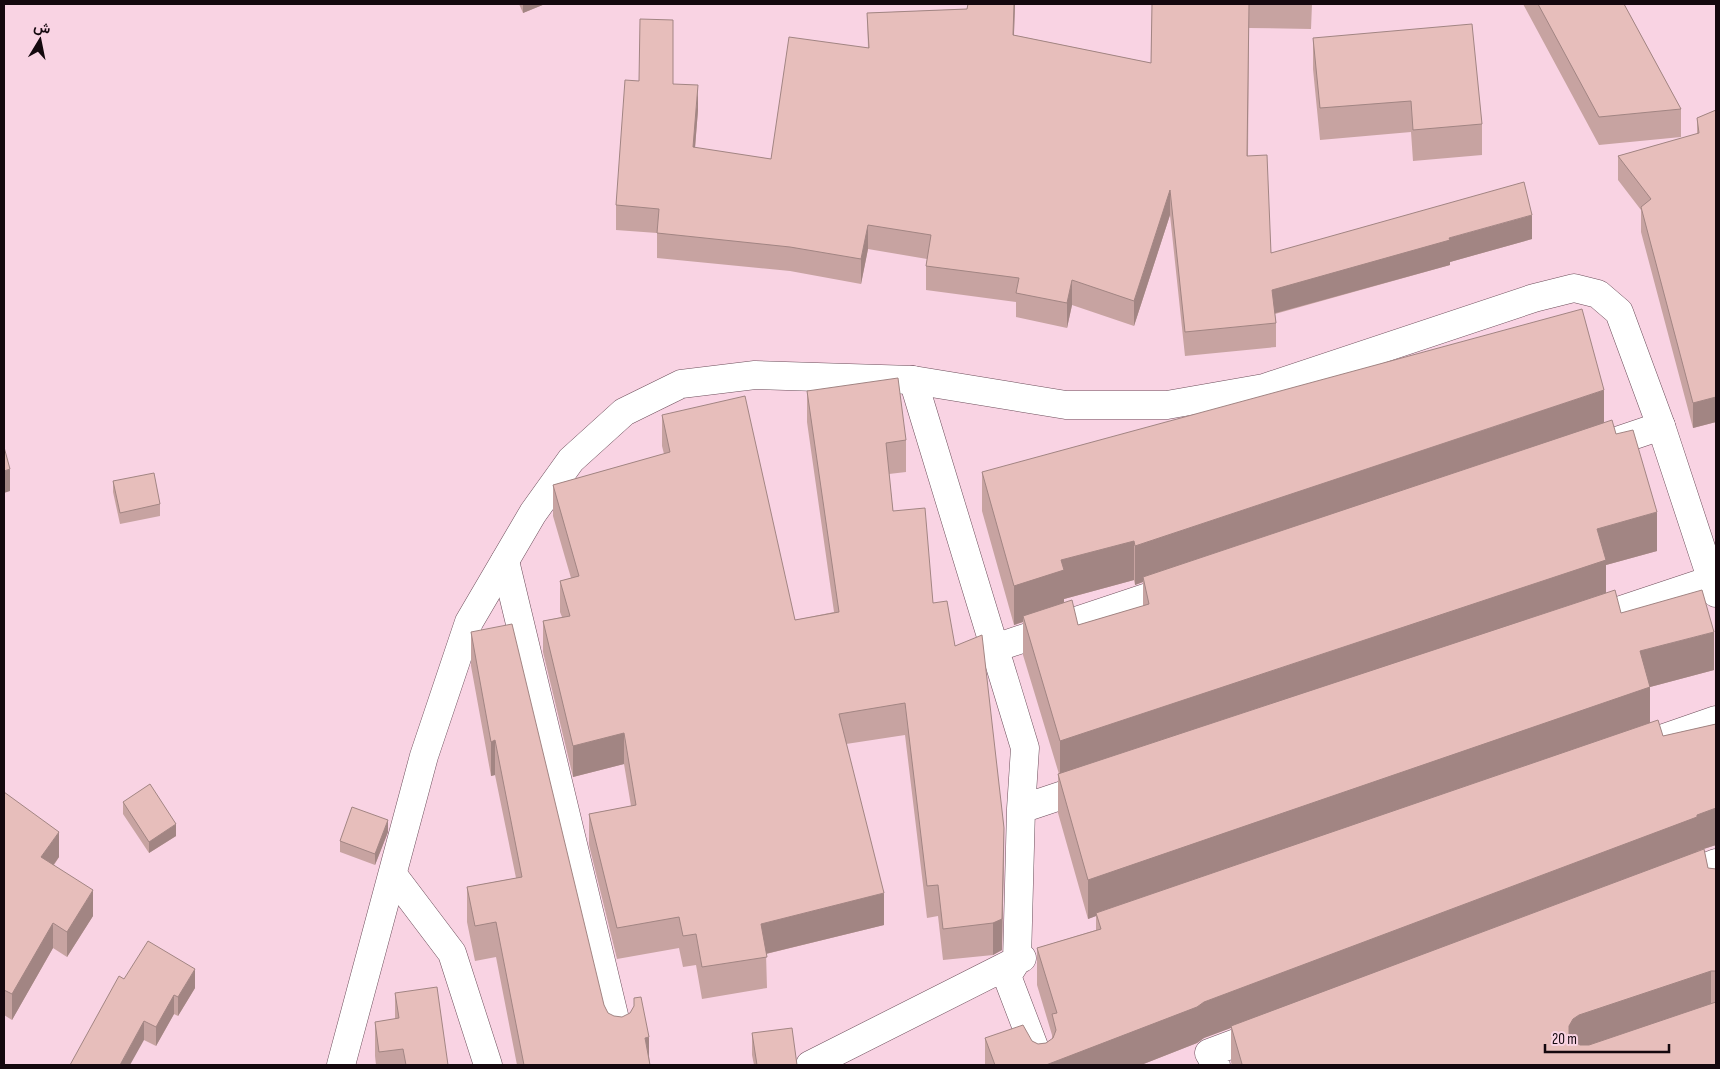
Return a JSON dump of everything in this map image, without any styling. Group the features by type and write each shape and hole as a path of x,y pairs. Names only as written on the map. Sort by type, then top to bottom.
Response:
{"street":[{"path":"341,1065 424,756 469,622 533,513 570,460 624,412 681,384 755,375 913,380 1066,405 1167,405 1264,388 1534,298 1574,288 1598,294 1619,312 1661,426 1714,586 1560,630"},
{"path":"913,380 1025,748 1017,960 1007,976 1041,1065"},
{"path":"1577,454 1661,426"},
{"path":"504,561 619,1036"},
{"path":"995,648 1202,579"},
{"path":"1622,752 1716,720"},
{"path":"1022,809 1116,778"},
{"path":"1652,888 1716,863"},
{"path":"393,874 452,953 488,1065"},
{"path":"810,1065 1017,960 1045,950"},
{"path":"1216,1065 1209,1053 1292,1022"}],"building":[{"path":"968,4 1014,4 1013,35 1151,63 1152,4 1249,4 1247,156 1267,155 1271,253 1524,182 1532,215 1272,290 1276,323 1185,332 1170,190 1134,301 1072,280 1067,303 1016,293 1019,278 926,266 931,235 868,225 861,259 790,247 657,233 659,209 616,205 625,80 639,81 640,19 673,20 673,84 698,85 693,147 771,159 789,37 869,48 867,13 967,9"},
{"path":"1538,4 1624,4 1681,109 1599,117"},
{"path":"1472,24 1482,124 1413,130 1411,101 1320,108 1313,38"},
{"path":"1716,110 1716,397 1693,403 1641,207 1651,199 1618,156 1699,133 1697,118"},
{"path":"1582,309 1604,390 1135,546 1134,541 1061,560 1064,570 1014,586 982,472"},
{"path":"898,378 906,440 886,443 893,511 925,508 933,603 947,601 955,646 982,635 1004,828 1002,919 993,923 943,929 938,885 927,886 905,703 839,714 884,893 761,924 767,957 702,967 696,934 683,936 679,917 617,928 589,814 636,805 624,733 573,746 543,621 570,616 560,581 579,576 553,485 670,452 662,415 745,396 795,620 839,612 807,391"},
{"path":"1612,420 1616,434 1633,430 1657,512 1597,529 1606,560 1060,741 1023,616 1072,600 1078,625 1149,604 1143,577"},
{"path":"4,447 10,469 4,471"},
{"path":"154,473 160,504 120,513 113,481"},
{"path":"1615,590 1621,613 1702,590 1714,632 1640,651 1650,687 1088,880 1058,774"},
{"path":"512,624 604,1005 608,1013 622,1017 630,1013 634,1006 634,998 641,997 649,1037 645,1038 650,1065 524,1065 496,922 475,926 467,887 522,877 495,740 491,742 471,632"},
{"path":"1658,720 1663,736 1716,724 1716,808 1697,815 1697,817 1204,1002 1197,1007 1046,1065 995,1065 985,1038 1023,1025 1032,1041 1038,1044 1046,1043 1053,1038 1056,1030 1052,1014 1057,1013 1037,948 1101,929 1096,913"},
{"path":"150,784 176,824 149,842 123,802"},
{"path":"4,792 59,832 41,857 93,890 67,932 53,923 12,994 4,990"},
{"path":"352,807 388,820 375,854 340,841"},
{"path":"1704,849 1708,868 1716,869 1716,971 1711,971 1579,1015 1573,1019 1569,1026 1569,1035 1573,1041 1580,1045 1589,1045 1716,1002 1716,1065 1238,1065 1242,1064 1231,1026"},
{"path":"148,941 195,969 178,997 174,995 156,1027 144,1021 120,1065 70,1065 119,976 124,979"},
{"path":"437,987 448,1065 406,1065 403,1049 379,1052 375,1022 399,1018 395,993"},
{"path":"792,1028 797,1065 757,1065 752,1033"}]}
